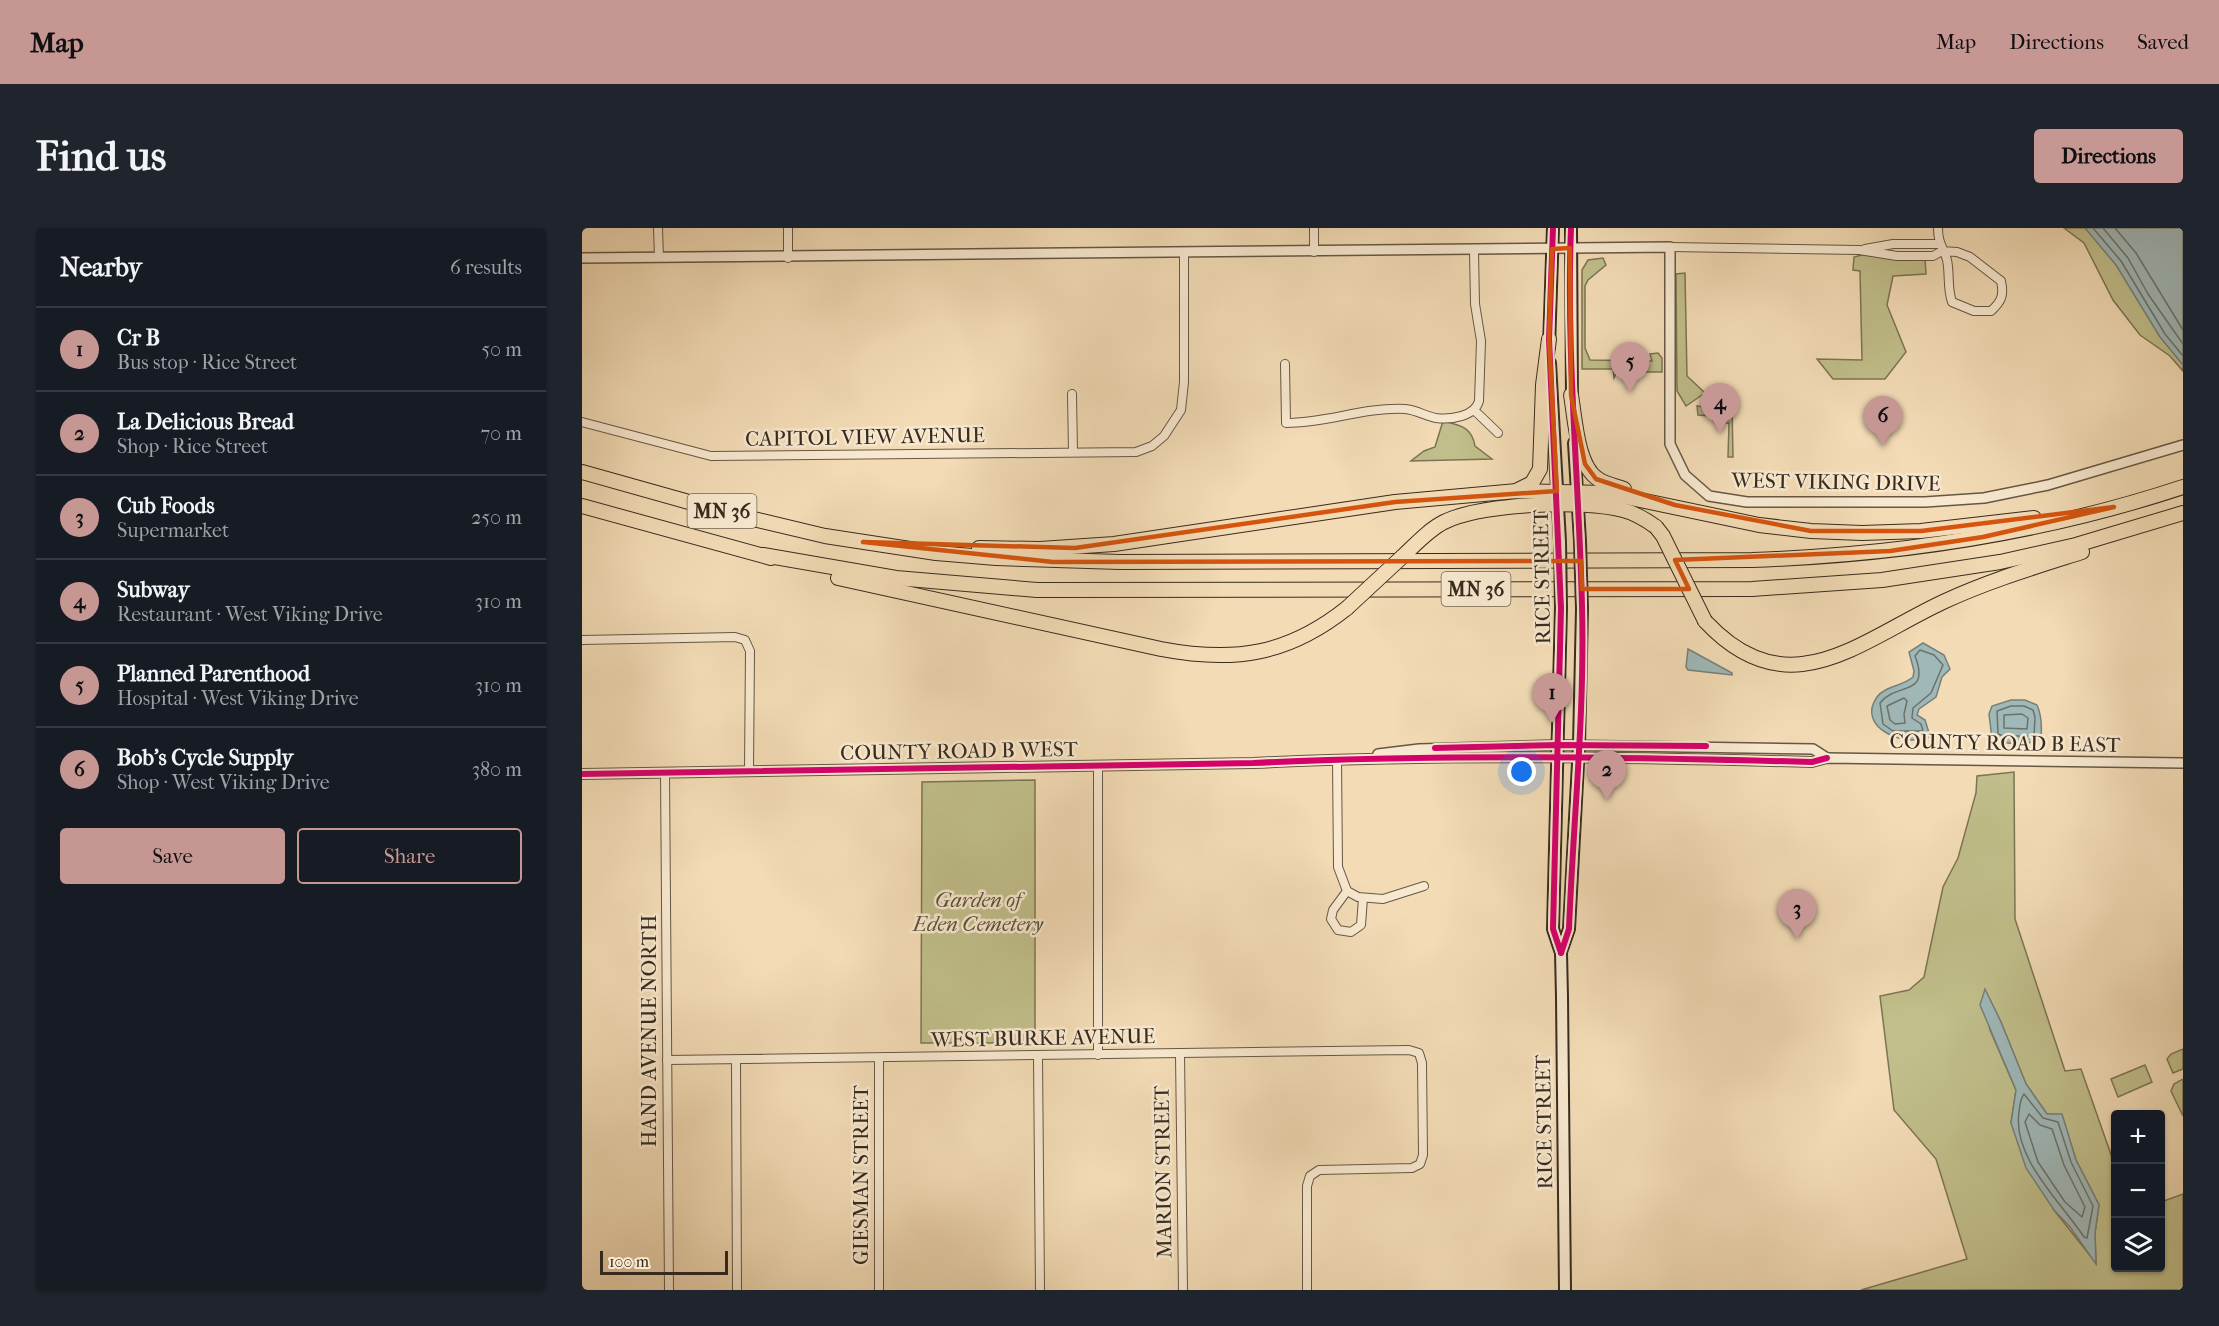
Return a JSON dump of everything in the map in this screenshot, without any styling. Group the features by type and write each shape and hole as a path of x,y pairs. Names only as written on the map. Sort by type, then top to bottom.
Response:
{"highway":[{"path":"1517,491 1532,483 1540,469 1543,385 1549,339"},
{"path":"1571,395 1585,464 1596,479 1675,505"},
{"name":"MN 36","path":"582,472 776,525 863,542 936,553 1053,562 1752,560 1847,555 1941,543 2040,525 2183,487"},
{"path":"763,555 836,578 1161,649 1206,656 1242,654 1282,647 1316,630 1347,608 1433,528 1461,516 1557,497 1577,490 1675,505 1768,526 1862,533 1922,531 2114,507"},
{"path":"863,542 965,548 1075,548 1395,501 1517,491 1557,497 1579,505 1622,509 1636,514 1656,527 1663,536 1705,621 1720,637 1750,657 1769,663 1808,664 1860,646 1973,588 2159,528 2183,516"},
{"name":"MN 36","path":"582,506 763,555 916,580 1037,590 1752,589 1863,582 2000,562 2076,545 2183,516"}],"main road":[{"name":"RICE STREET","path":"1553,228 1549,339 1562,608 1553,929 1561,953 1565,1290"},
{"name":"RICE STREET","path":"1561,953 1569,929 1579,745 1582,609 1579,505 1571,395 1571,228"}],"street":[{"path":"658,228 659,257"},
{"path":"788,228 788,258"},
{"path":"1314,228 1314,252"},
{"path":"1859,250 1893,244 1940,247 1970,257 2001,281 2004,294 1999,304 1991,311 1974,312 1952,302 1947,289 1947,260 1940,247 1938,228"},
{"path":"582,258 788,258 1670,247 1859,250 1897,256 1933,256 1940,247"},
{"name":"WEST VIKING DRIVE","path":"1670,247 1670,444 1685,475 1709,496 1747,502 1924,502 1984,498 2048,485 2183,445"},
{"path":"1474,250 1475,304 1480,341 1479,401 1475,411"},
{"name":"CAPITOL VIEW AVENUE","path":"582,422 711,456 1136,452 1152,446 1164,436 1181,410 1184,382 1184,253"},
{"path":"1285,364 1286,423 1319,421 1368,409 1414,410 1443,418 1475,411"},
{"path":"1072,394 1073,452"},
{"path":"1475,411 1498,433"},
{"path":"582,640 735,636 745,640 750,651 749,771"},
{"name":"COUNTY ROAD B EAST","path":"1558,745 1813,749 1827,758"},
{"name":"COUNTY ROAD B WEST","path":"1337,759 1419,749 1558,745"},
{"name":"COUNTY ROAD B EAST","path":"1578,759 1681,758 1812,762 1827,758 2183,763"},
{"path":"1337,759 1338,867 1347,891 1363,898 1392,897 1424,886"},
{"name":"COUNTY ROAD B WEST","path":"582,774 1098,766 1337,759 1578,759"},
{"path":"1098,766 1098,1054"},
{"name":"HAND AVENUE NORTH","path":"665,772 669,1290"},
{"path":"1347,891 1334,910 1331,919 1338,930 1351,932 1361,925 1363,898"},
{"name":"WEST BURKE AVENUE","path":"667,1060 879,1059 1409,1050 1419,1053 1422,1063 1423,1155 1420,1164 1412,1168 1319,1170 1310,1176 1306,1186 1307,1290"},
{"name":"MARION STREET","path":"1180,1054 1183,1290"},
{"path":"1038,1056 1040,1290"},
{"name":"GIESMAN STREET","path":"879,1059 879,1290"},
{"path":"736,1060 737,1290"}],"highlighted area":[{"path":"1570,248 1571,395 1585,464 1596,479 1675,505 1811,531 1921,531 2114,507 1983,537 1890,551 1675,560 1689,589 1582,589 1581,561 1053,562 863,542 1075,548 1395,502 1557,491 1549,339 1552,249"}],"green space":[{"path":"2064,228 2183,228 2183,371 2170,356 2140,335 2113,300 2084,243"},
{"path":"1865,254 1925,258 1926,274 1893,276 1887,305 1906,352 1885,379 1833,379 1817,359 1862,360 1860,271 1853,270 1854,257"},
{"path":"1603,258 1606,265 1588,280 1585,286 1585,348 1590,360 1652,361 1650,354 1658,353 1662,358 1662,372 1617,372 1614,378 1613,369 1582,369 1582,270 1588,260"},
{"path":"1685,273 1687,376 1705,393 1686,406 1677,391 1676,274"},
{"path":"1712,395 1732,405 1733,457 1728,457 1729,423 1715,423 1710,416 1698,415 1697,406 1710,408"},
{"path":"1443,421 1468,431 1475,446 1492,459 1411,461 1424,451 1435,447"},
{"path":"2014,772 2015,919 2065,1071 2081,1069 2111,1155 2111,1272 2165,1272 2165,1201 2183,1194 2183,1290 1861,1290 1967,1259 1936,1159 1894,1110 1880,996 1909,990 1924,977 1943,887 1958,858 1976,793 1977,776","holes":["1985,990 2001,1022 2026,1084 2047,1114 2062,1115 2076,1160 2099,1205 2095,1233 2096,1263 2054,1210 2011,1123 2016,1090 1990,1030"]},
{"name":"Garden of Eden Cemetery","path":"1035,780 1035,1043 921,1043 922,782"},
{"path":"2183,1049 2183,1069 2173,1073 2167,1059 2171,1054"},
{"path":"2145,1065 2152,1082 2118,1097 2111,1079"},
{"path":"2183,1079 2183,1116 2171,1091 2174,1084"}],"water":[{"path":"2085,228 2183,228 2183,365 2160,337 2116,265"},
{"path":"1923,643 1944,655 1950,669 1942,677 1936,697 1919,709 1917,715 1925,720 1930,736 1909,740 1897,738 1878,726 1873,718 1872,708 1880,693 1913,677 1914,671 1909,652"},
{"path":"1688,649 1732,675 1688,670 1686,667"},
{"path":"2011,700 2025,700 2037,705 2041,721 2041,738 2030,743 2017,744 1992,739 1989,714 1992,706"},
{"path":"1985,989 2026,1084 2047,1114 2062,1114 2076,1160 2099,1205 2095,1233 2096,1264 2070,1227 2054,1210 2026,1168 2011,1123 2016,1090 1980,1005"}],"cycle path":[{"path":"1553,228 1549,339 1561,608 1553,929 1561,953"},
{"path":"1561,953 1569,929 1582,646 1570,322 1571,228"},
{"path":"1435,748 1558,745 1706,746"},
{"path":"582,774 1253,763 1463,757 1812,762 1827,758"}],"place":[{"name":"Planned Parenthood","path":"1630,392"},
{"name":"Subway","path":"1720,433"},
{"name":"Bob's Cycle Supply","path":"1883,446"},
{"name":"Cr B","path":"1552,723"},
{"name":"La Delicious Bread","path":"1607,800"},
{"name":"Cub Foods","path":"1797,939"}]}
